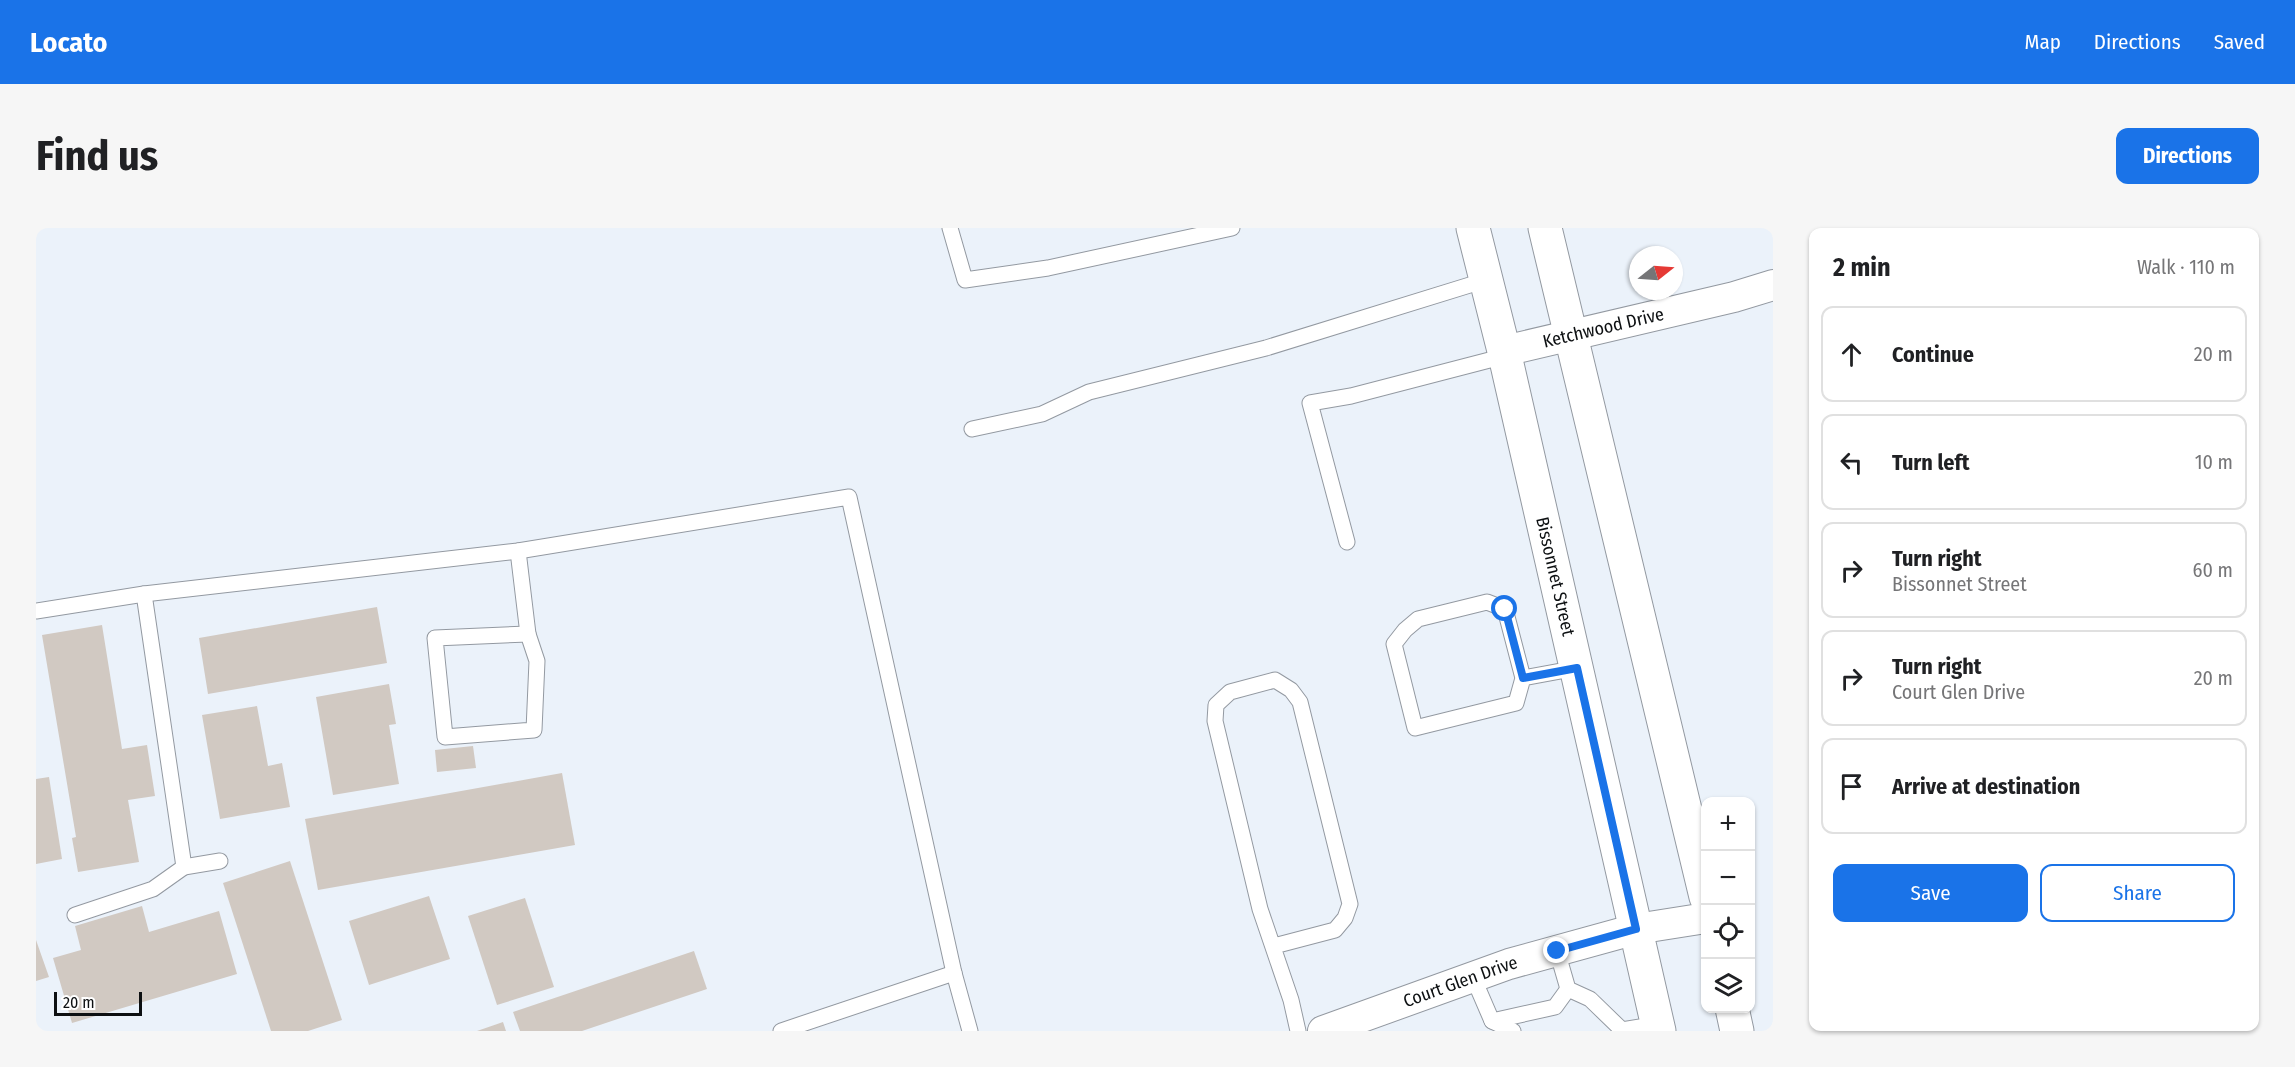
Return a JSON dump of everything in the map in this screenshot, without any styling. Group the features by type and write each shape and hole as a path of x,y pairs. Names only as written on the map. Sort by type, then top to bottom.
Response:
{"main road":[{"name":"Bissonnet Street","path":"1473,228 1577,668 1658,1027"},
{"path":"1545,228 1701,876"},
{"path":"1733,1013 1737,1031"}],"street":[{"name":"Ketchwood Drive","path":"1504,354 1773,285"},
{"name":"Court Glen Drive","path":"1323,1031 1509,963 1636,929 1701,919"}],"lane":[{"path":"950,228 965,280 1048,268 1232,228"},
{"path":"972,429 1042,414 1089,392 1266,348 1486,280"},
{"path":"1347,542 1310,403 1351,396 1504,354"},
{"path":"36,611 144,594 518,551 849,497 954,973 970,1031"},
{"path":"518,551 528,634 537,661 534,730 445,737 435,638 528,634"},
{"path":"144,594 184,867"},
{"path":"1487,602 1505,609 1523,678 1516,703 1415,728 1394,644 1418,619 1487,602"},
{"path":"1523,678 1577,668"},
{"path":"1274,946 1335,930 1346,918 1350,904 1300,702 1291,690 1275,680 1230,692 1216,705 1215,722 1260,909 1291,1000 1298,1031"},
{"path":"75,915 153,890 184,867 220,861"},
{"path":"1557,951 1568,989 1590,999 1623,1030 1658,1027"},
{"path":"781,1031 954,973"},
{"path":"1473,977 1492,1021 1513,1031"},
{"path":"1492,1021 1555,1007 1568,989"}],"building":[{"path":"377,607 387,663 208,694 199,638"},
{"path":"102,625 122,749 147,745 155,796 128,800 139,862 78,872 72,838 76,837 42,635"},
{"path":"389,684 396,724 389,725 399,784 333,795 316,697"},
{"path":"257,706 268,766 282,763 290,807 220,819 202,715"},
{"path":"473,746 476,768 437,772 435,750"},
{"path":"562,773 575,845 318,890 305,819"},
{"path":"49,777 62,859 36,864 36,779"},
{"path":"290,861 342,1020 308,1031 271,1031 223,883"},
{"path":"429,896 450,959 369,985 349,921"},
{"path":"525,898 554,987 497,1005 468,916"},
{"path":"142,906 149,932 219,911 237,974 72,1023 53,958 81,950 75,926"},
{"path":"36,940 49,977 36,981"},
{"path":"694,951 707,989 582,1031 520,1031 513,1012"},
{"path":"503,1022 506,1031 477,1031"}],"route":[{"path":"1505,609 1523,678 1577,668 1636,929 1557,951"}]}
